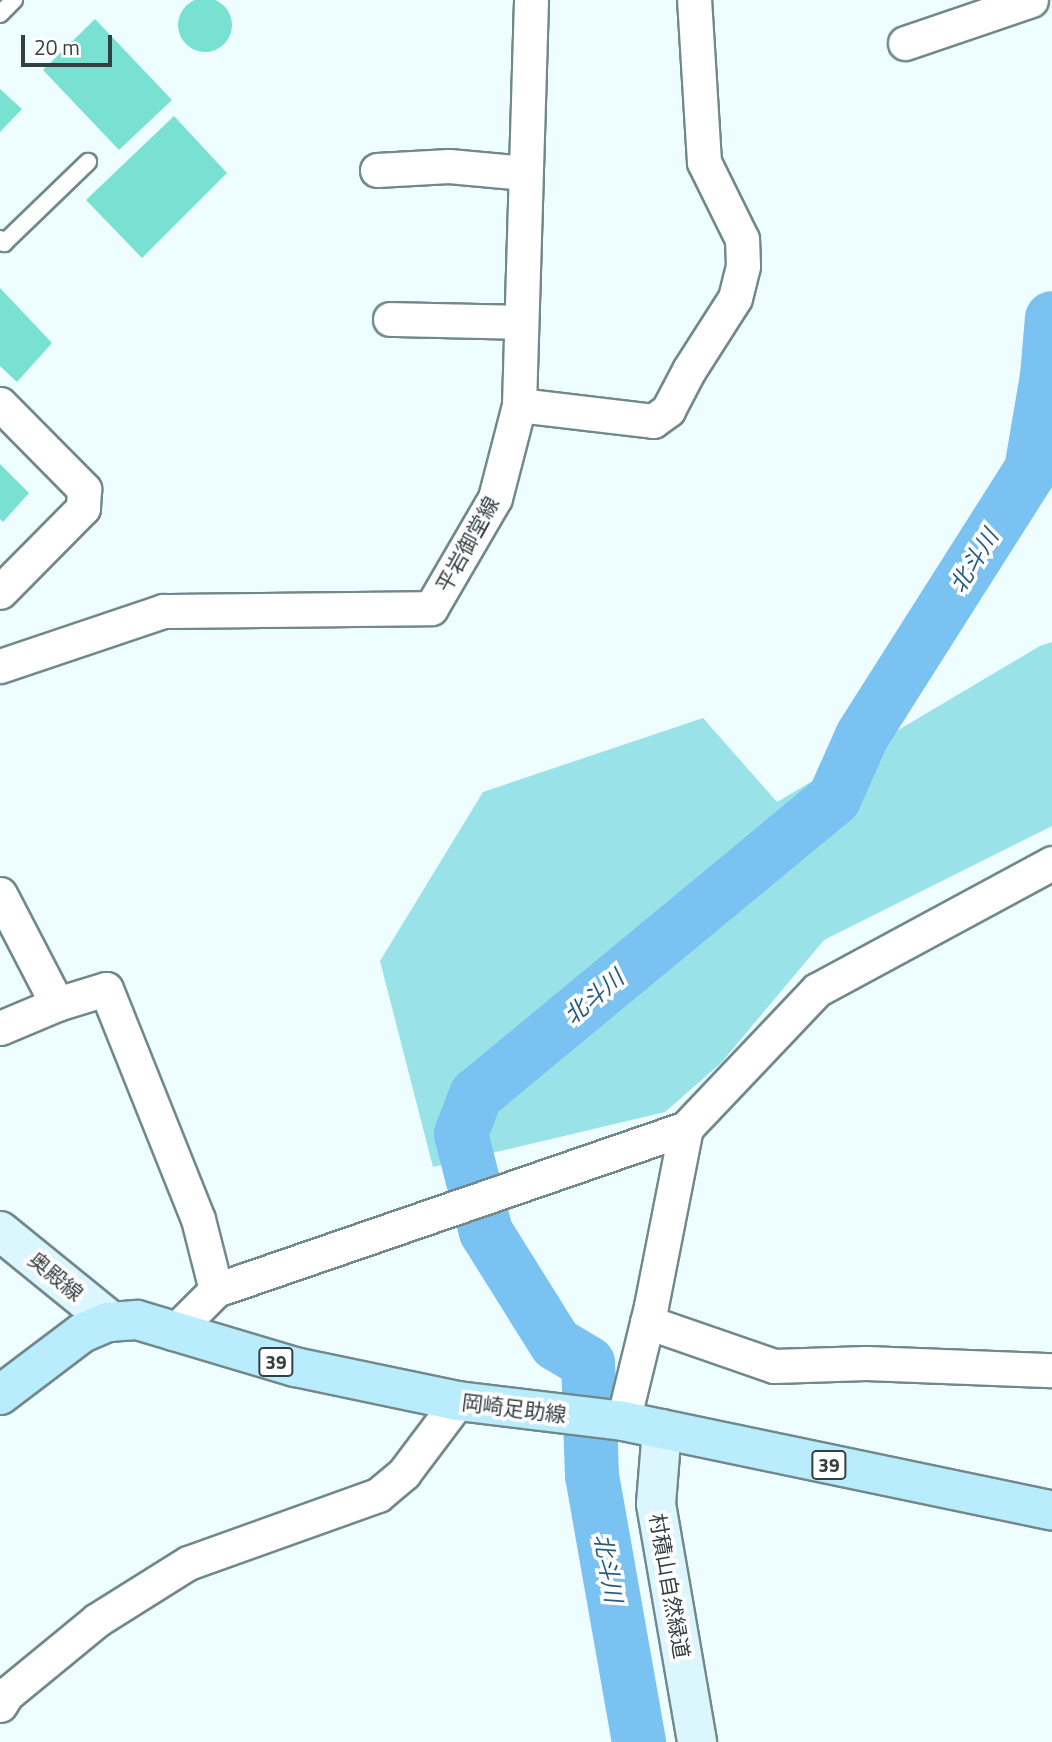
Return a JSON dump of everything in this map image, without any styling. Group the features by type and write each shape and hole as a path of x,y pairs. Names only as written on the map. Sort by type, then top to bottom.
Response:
{"main road":[{"name":"岡崎足助線","path":"0,1395 82,1333 112,1322 137,1321 295,1367 457,1401 601,1418 662,1429 1052,1511"}],"street":[{"name":"平岩御堂線","path":"0,666 163,611 431,608 495,498 519,405 531,0"},
{"path":"519,405 653,421 667,410 735,298 743,266 741,239 704,162 694,0"},
{"path":"905,43 1010,4"},
{"path":"377,170 449,166 525,173"},
{"path":"390,319 521,322"},
{"path":"0,404 84,489 83,508 2,588"},
{"path":"173,1333 216,1290 686,1128 817,990 1052,863"},
{"path":"0,894 57,1004"},
{"path":"0,1028 57,1004 106,989 198,1219 216,1290"},
{"path":"601,1418 647,1322 686,1128"},
{"name":"奥殿線","path":"0,1230 112,1322"},
{"path":"647,1322 774,1366 866,1363 1052,1370"},
{"path":"0,1705 7,1694 97,1620 188,1563 378,1495 404,1473 457,1401"},
{"name":"村積山自然緑道","path":"662,1429 656,1504 697,1742"}],"lane":[{"path":"0,14 14,0"},
{"path":"0,239 4,243 88,162"}],"shaded area":[{"path":"1052,642 1052,826 824,940 721,1063 665,1112 433,1167 380,961 483,792 703,718 777,802 1040,646"}],"building":[{"path":"205,-2 224,6 232,25 224,44 205,52 186,44 178,25 186,6"},
{"path":"95,19 172,100 119,150 43,70"},
{"path":"0,89 22,109 0,132"},
{"path":"174,116 227,173 142,258 86,200"},
{"path":"0,288 52,343 17,382 0,366"},
{"path":"0,464 29,493 3,522 0,519"}],"waterway":[{"name":"北斗川","path":"639,1742 592,1476 588,1363 556,1344 486,1232 461,1134 476,1095 834,799 862,736 1031,470 1047,376 1052,318"}]}
